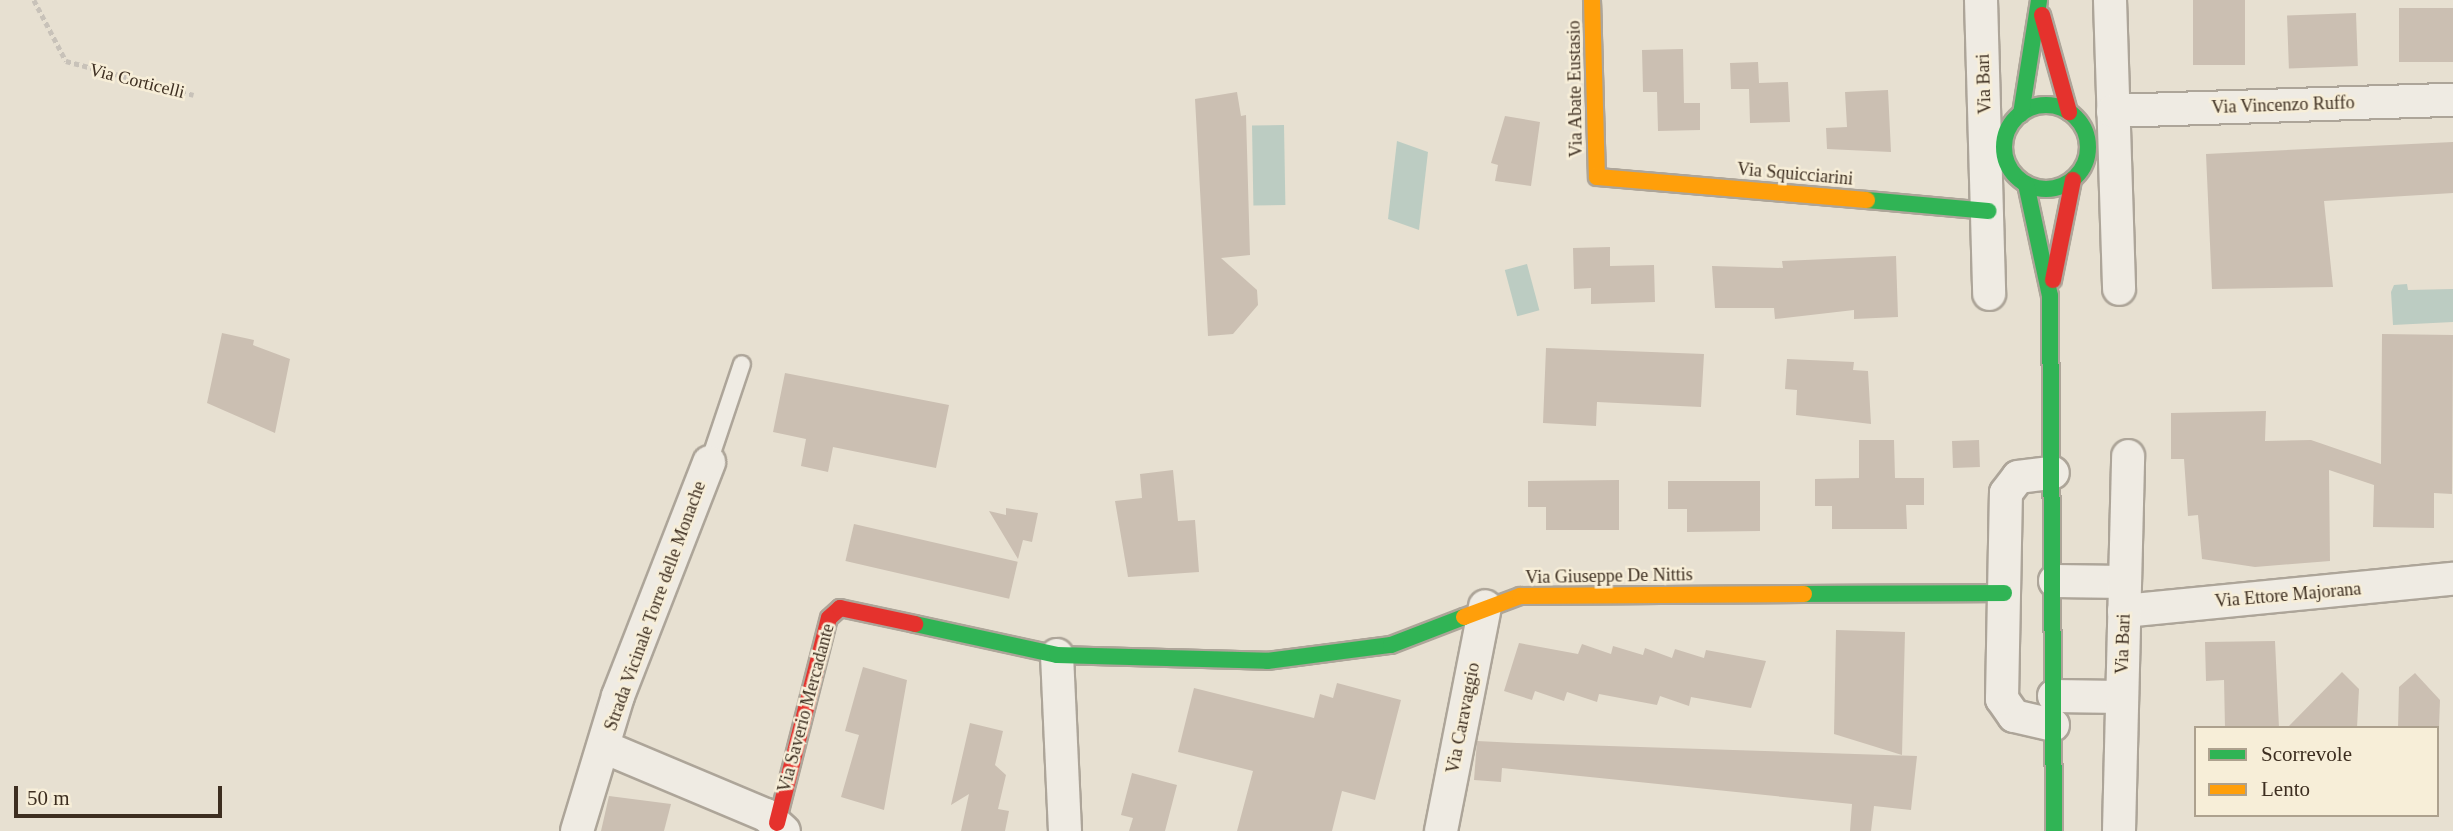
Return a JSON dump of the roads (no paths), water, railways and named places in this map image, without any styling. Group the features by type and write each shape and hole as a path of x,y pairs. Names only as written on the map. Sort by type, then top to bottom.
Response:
{"street":[{"name":"Via Abate Eustasio","path":"1592,0 1597,177"},
{"name":"Via Bari","path":"1981,0 1995,151 1989,211 1989,294"},
{"name":"Via Bari","path":"2050,296 2073,180 2101,146 2113,111 2110,0"},
{"name":"Via Bari","path":"1995,151 2021,114 2039,1"},
{"name":"Via Bari","path":"2039,1 2069,112 2101,146 2119,289"},
{"name":"Via Vincenzo Ruffo","path":"2113,111 2453,100"},
{"name":"Via Bari","path":"2021,114 2045,105 2069,112"},
{"name":"Via Bari","path":"1995,151 2026,184 2050,296 2055,581 2054,831"},
{"name":"Via Squicciarini","path":"1597,177 1989,211"},
{"path":"2026,184 2050,189 2073,180"},
{"name":"Via Bari","path":"2119,831 2129,456"},
{"name":"Strada Vicinale Torre delle Monache","path":"577,831 604,747 709,462"},
{"path":"2053,473 2018,477 2008,486 2004,593 2006,709 2054,711 2122,697"},
{"name":"Via Ettore Majorana","path":"2055,581 2124,596 2453,579"},
{"name":"Via Giuseppe De Nittis","path":"1057,655 1139,661 1348,655 1422,634 1485,606 1544,594 2004,593"},
{"name":"Via Caravaggio","path":"1441,831 1485,606"},
{"name":"Via Saverio Mercadante","path":"604,747 780,827 834,612 849,608 1057,655"},
{"path":"1057,655 1065,831"}],"lane":[{"path":"709,462 742,364"}]}
